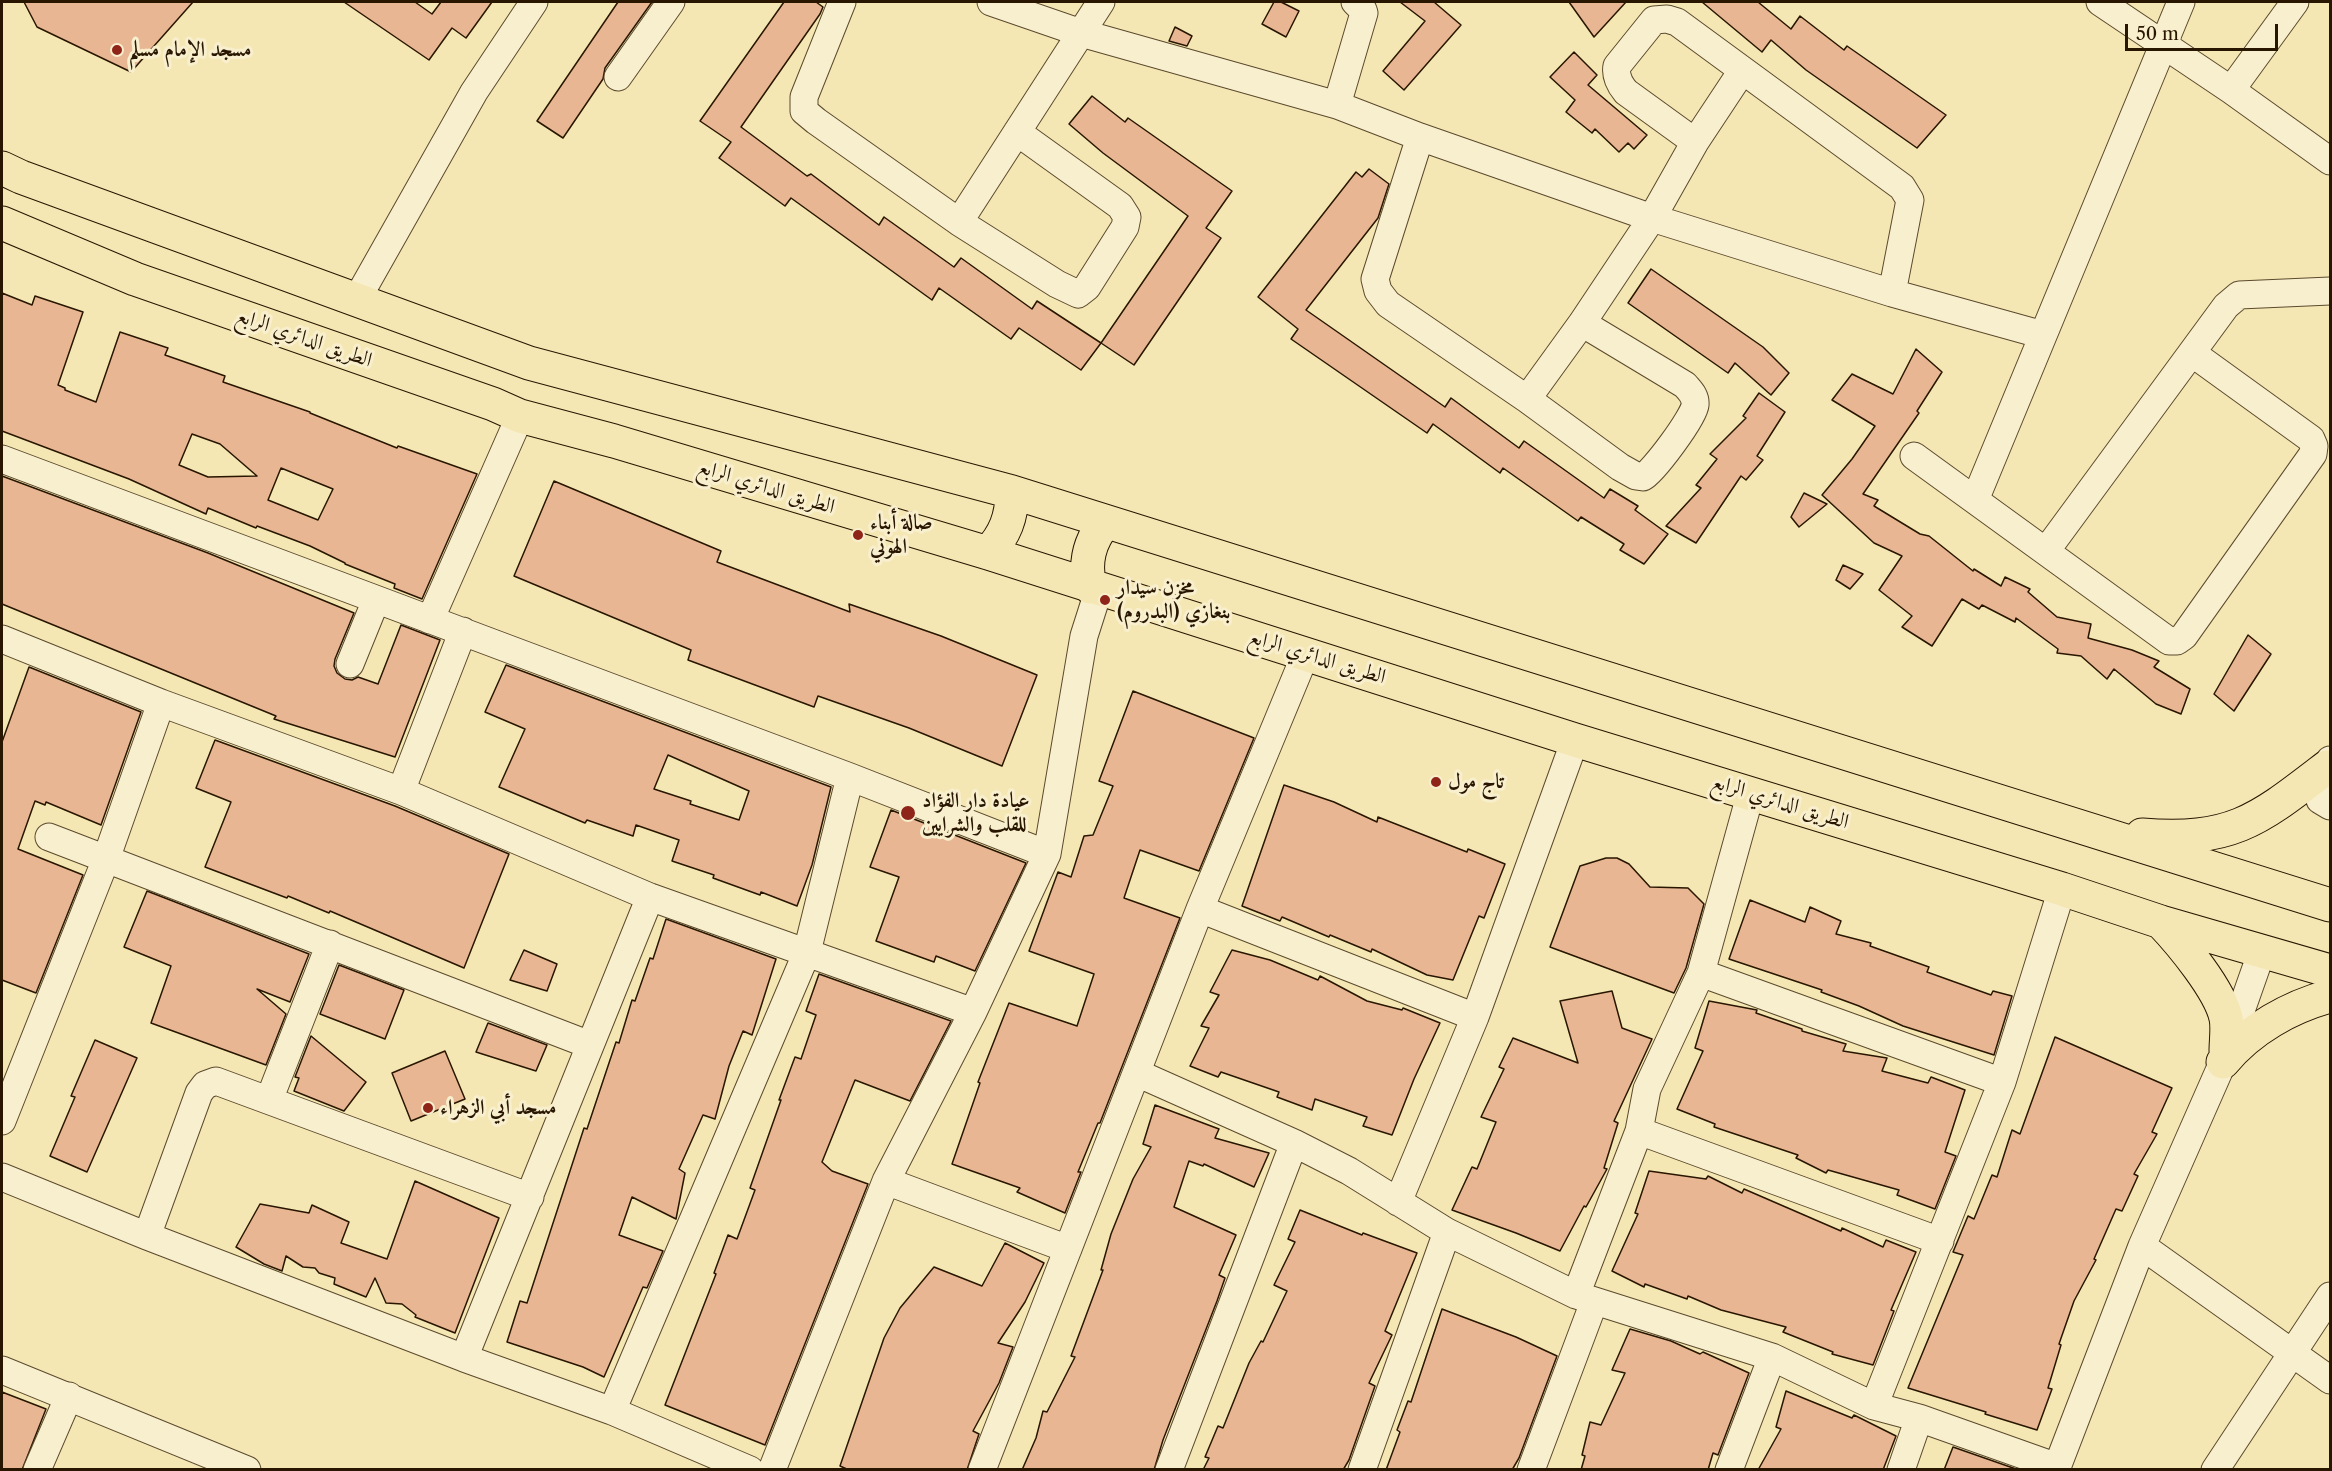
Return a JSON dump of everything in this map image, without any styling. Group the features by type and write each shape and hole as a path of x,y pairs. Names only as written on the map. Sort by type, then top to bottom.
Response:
{"main road":[{"path":"8,168 356,301 529,363 1012,492 2331,905"},
{"name":"الطريق الدائري الرابع","path":"2,223 135,279 493,404 520,416 615,441 988,553 1575,740 1752,792 2161,922 2331,971"},
{"path":"988,553 1008,525 1012,492"},
{"path":"1094,588 1087,564 1088,552 1098,531 1106,522"},
{"path":"2089,831 2172,837 2220,832 2240,826 2262,815 2329,763"},
{"path":"2161,922 2178,940 2217,998 2226,1018 2224,1057"},
{"path":"2224,1057 2260,1028 2288,1012 2331,996"}],"street":[{"path":"356,301 474,92 534,2"},
{"path":"618,77 671,2"},
{"path":"842,2 804,96 804,111 959,222 1065,289 1078,294 1088,287 1125,227 1127,217 1125,212 1017,132"},
{"path":"991,2 1081,33 1337,105 1420,137 1652,218 1892,293 2043,335"},
{"path":"959,222 1101,2"},
{"path":"1337,105 1364,13 1355,2"},
{"path":"2100,2 2331,161"},
{"path":"1975,500 2181,2"},
{"path":"2231,90 2295,2"},
{"path":"1695,142 1623,88 1617,75 1617,66 1654,20 1677,22 1902,187 1910,200 1892,293"},
{"path":"1527,399 1582,323 1652,218 1695,142 1742,71"},
{"path":"1420,137 1375,279 1376,285 1388,304 1527,399 1629,473 1643,477 1652,470 1690,417 1695,404 1694,398 1685,385 1582,323"},
{"path":"2046,551 2226,306 2239,296 2331,291"},
{"path":"1914,456 2169,641 2177,641 2184,636 2313,454 2314,446 2311,439 2192,353"},
{"path":"430,620 520,416"},
{"path":"2,459 850,777 1047,854"},
{"path":"772,1470 886,1181 973,1012 1047,854 1094,588"},
{"path":"350,664 376,600"},
{"path":"401,791 463,631"},
{"path":"3,645 401,791 650,897 973,1012"},
{"path":"982,1470 1200,909 1306,653"},
{"path":"2,1121 106,859 161,703"},
{"path":"1398,1202 1475,1017 1575,740"},
{"path":"2329,763 2319,790 2320,800 2331,806"},
{"path":"612,1411 807,952 850,777"},
{"path":"1531,1470 1639,1131 1647,1089 1701,973 1752,792"},
{"path":"49,837 591,1045"},
{"path":"1874,1406 2002,1082 2062,889"},
{"path":"464,1359 650,897"},
{"path":"1200,909 1475,1017"},
{"path":"269,1100 330,944"},
{"path":"1137,1073 1294,1143 1349,1171 1447,1232 1585,1299 1772,1358 1874,1406 1919,1418 2057,1468 2142,1246 2224,1057 2262,951"},
{"path":"1701,973 2002,1082"},
{"path":"147,1236 199,1093 205,1085 216,1081 530,1197"},
{"path":"1639,1131 1940,1241"},
{"path":"1169,1470 1294,1143"},
{"path":"2,1177 464,1359 612,1411 750,1470"},
{"path":"886,1181 1068,1249"},
{"path":"1362,1470 1447,1232"},
{"path":"2142,1246 2331,1380"},
{"path":"2215,1470 2294,1355 2331,1296"},
{"path":"1729,1470 1772,1358"},
{"path":"2,1370 247,1470"},
{"path":"37,1470 69,1396"},
{"path":"1901,1470 1919,1418"}],"building":[{"name":"مسجد الإمام مسلم","path":"24,2 193,2 131,72 37,27"},
{"path":"344,2 415,2 432,14 441,2 492,2 466,38 452,28 429,60"},
{"path":"618,2 652,2 605,68 603,79 563,138 537,121"},
{"path":"784,2 816,2 823,7 741,127 807,176 811,174 879,225 884,217 954,267 961,258 1032,309 1037,301 1101,343 1081,370 1019,328 1011,339 939,288 932,300 791,198 785,206 719,158 731,142 700,121"},
{"path":"1274,2 1281,2 1299,11 1286,37 1262,24"},
{"path":"1400,2 1434,2 1461,25 1404,90 1383,71 1425,21"},
{"path":"1569,2 1626,2 1594,37"},
{"path":"1702,2 1758,2 1791,29 1800,16 1844,50 1847,46 1946,115 1917,148 1806,70 1771,40 1762,52"},
{"path":"1175,27 1192,36 1187,46 1169,41"},
{"path":"1574,52 1597,75 1588,85 1647,135 1634,149 1628,143 1619,152 1595,129 1592,133 1566,112 1575,100 1550,77"},
{"path":"1092,96 1125,122 1128,118 1232,191 1206,228 1221,238 1134,365 1101,343 1188,216 1103,153 1069,124"},
{"path":"1369,169 1389,184 1378,218 1306,310 1445,407 1451,398 1519,448 1524,441 1604,498 1610,489 1638,506 1635,510 1668,534 1644,564 1620,550 1624,544 1581,517 1578,521 1503,468 1500,473 1433,424 1427,433 1291,339 1298,329 1258,297 1356,172 1362,177"},
{"path":"1651,269 1763,347 1789,373 1771,395 1735,363 1728,373 1628,303"},
{"path":"2,293 32,305 35,296 83,312 58,385 96,402 120,332 168,348 165,355 225,376 223,382 310,412 397,448 398,446 477,474 422,599 394,588 395,584 345,564 310,546 257,526 256,528 208,508 206,514 129,479 2,431","holes":["192,434 220,444 257,476 208,477 179,465","281,468 333,489 318,520 268,500"]},
{"path":"1916,349 1942,372 1917,411 1919,413 1863,494 1878,500 1874,506 1920,534 1929,536 1973,571 1974,569 2001,586 2005,577 2030,589 2028,592 2057,617 2091,624 2088,638 2132,650 2159,661 2154,667 2190,689 2181,714 2156,704 2114,669 2107,679 2081,656 2057,653 2058,649 2016,618 2015,622 1982,605 1979,609 1962,599 1932,646 1902,627 1912,616 1879,590 1902,556 1874,543 1822,495 1852,459 1875,426 1832,400 1852,374 1893,394"},
{"path":"1759,393 1785,412 1757,456 1763,460 1746,480 1741,476 1696,543 1666,526 1701,488 1696,485 1717,459 1710,454 1746,418 1743,416"},
{"path":"2,476 208,553 354,613 334,666 337,673 345,679 352,680 358,677 378,684 401,625 440,640 395,757 274,719 276,716 2,604"},
{"path":"554,481 721,551 717,562 850,612 849,604 941,636 1037,675 1002,766 909,728 818,696 814,707 688,660 691,650 514,576"},
{"path":"1804,493 1827,504 1799,527 1791,517"},
{"path":"1843,565 1863,574 1850,589 1836,580"},
{"path":"2248,635 2271,654 2234,711 2214,694"},
{"path":"506,665 831,787 812,865 797,906 761,892 760,895 713,878 714,875 672,861 679,840 636,825 633,836 587,820 585,823 499,787 525,729 485,712","holes":["668,755 749,791 739,820 654,789"]},
{"path":"29,667 141,712 101,825 46,802 45,805 35,801 18,849 83,875 36,993 2,980 2,742"},
{"path":"1133,691 1254,738 1199,871 1140,850 1124,898 1180,918 1100,1123 1098,1123 1078,1172 1081,1172 1065,1213 1017,1192 1020,1188 952,1164 980,1083 978,1082 1009,1003 1077,1026 1094,974 1029,951 1058,872 1071,877 1084,836 1093,835 1113,786 1099,781"},
{"path":"215,740 395,806 509,854 464,968 330,911 329,913 205,867 231,802 196,788"},
{"path":"1284,785 1334,802 1377,822 1378,817 1467,852 1468,849 1505,864 1484,918 1479,916 1453,980 1427,975 1372,949 1371,952 1282,917 1280,921 1242,906"},
{"path":"891,810 1026,863 975,971 936,956 934,962 876,941 899,877 870,867"},
{"path":"1606,858 1617,858 1629,864 1650,887 1688,888 1704,904 1686,968 1674,993 1550,947 1580,866"},
{"path":"147,891 309,954 290,1002 257,989 286,1014 266,1065 151,1023 171,966 124,947"},
{"path":"1750,900 1805,922 1810,907 1841,921 1836,934 1871,943 1870,946 1929,967 1927,972 1991,995 1993,991 2012,996 1994,1055 1903,1026 1821,992 1822,990 1729,959"},
{"path":"666,919 776,959 752,1035 743,1031 729,1066 715,1119 703,1115 679,1169 685,1173 676,1219 632,1197 619,1235 663,1251 647,1288 643,1287 604,1377 583,1367 507,1342 520,1301 527,1303 584,1128 587,1129 616,1042 619,1043 632,1000 635,1001 650,958 653,959"},
{"path":"524,950 557,964 547,991 510,980"},
{"path":"1232,950 1270,960 1318,980 1320,976 1367,1001 1402,1010 1403,1008 1440,1023 1414,1079 1392,1135 1363,1126 1367,1117 1315,1099 1312,1110 1277,1097 1279,1092 1221,1072 1218,1077 1190,1066 1209,1028 1201,1026 1219,995 1210,992"},
{"path":"339,965 404,990 385,1039 320,1014"},
{"path":"819,974 951,1021 910,1101 855,1080 822,1162 832,1171 868,1184 765,1445 665,1405 716,1274 714,1273 728,1235 737,1239 755,1190 750,1188 781,1100 779,1100 795,1057 801,1059 816,1015 806,1011"},
{"path":"1612,991 1622,1028 1652,1039 1614,1121 1618,1123 1604,1168 1607,1169 1560,1251 1452,1210 1472,1167 1477,1169 1496,1122 1481,1117 1504,1069 1499,1067 1513,1038 1578,1063 1560,1001"},
{"path":"1709,1001 1757,1010 1756,1013 1802,1029 1802,1031 1846,1044 1843,1051 1887,1058 1882,1071 1928,1083 1931,1077 1965,1090 1945,1152 1956,1156 1935,1209 1897,1195 1899,1190 1828,1170 1826,1173 1796,1158 1798,1155 1714,1127 1715,1124 1677,1109 1703,1051 1695,1048"},
{"path":"488,1023 547,1045 536,1071 476,1052"},
{"path":"311,1036 366,1082 344,1111 294,1091 299,1078 295,1077"},
{"path":"2055,1037 2172,1088 2152,1132 2157,1134 2134,1174 2138,1176 2122,1211 2116,1209 2094,1259 2096,1260 2074,1301 2059,1344 2061,1345 2048,1388 2052,1389 2037,1430 1908,1388 1963,1255 1953,1252 1968,1216 1974,1219 1992,1175 1997,1177 2012,1130 2020,1134"},
{"path":"95,1040 137,1058 87,1172 50,1156 75,1097 71,1096"},
{"path":"445,1051 465,1099 411,1121 392,1073"},
{"path":"1155,1105 1219,1129 1215,1138 1269,1153 1254,1187 1204,1164 1203,1166 1189,1161 1174,1207 1236,1235 1219,1275 1225,1278 1217,1301 1163,1440 1154,1470 1022,1470 1036,1438 1043,1411 1047,1412 1075,1357 1071,1356 1103,1270 1101,1270 1111,1234 1133,1179 1151,1147 1143,1144"},
{"path":"1649,1171 1706,1179 1708,1176 1742,1193 1744,1189 1883,1247 1886,1240 1916,1252 1891,1310 1894,1311 1873,1365 1832,1354 1833,1352 1783,1332 1786,1327 1721,1310 1688,1296 1687,1299 1645,1284 1644,1287 1612,1271 1638,1214 1635,1213"},
{"path":"415,1181 499,1218 455,1333 415,1317 416,1315 402,1304 386,1303 375,1278 366,1297 334,1284 335,1278 319,1273 315,1268 303,1267 286,1256 282,1271 264,1264 236,1247 260,1204 309,1213 312,1205 349,1222 341,1243 387,1259"},
{"path":"1300,1210 1362,1235 1363,1233 1417,1253 1385,1331 1392,1335 1369,1383 1375,1386 1349,1460 1343,1470 1203,1470 1209,1458 1205,1457 1218,1426 1223,1428 1249,1363 1261,1341 1263,1342 1287,1291 1274,1285 1295,1242 1288,1239"},
{"path":"1005,1243 1044,1263 1025,1302 998,1343 1013,1347 999,1383 973,1431 979,1434 967,1470 849,1470 840,1466 884,1338 900,1308 934,1267 982,1286"},
{"path":"1442,1309 1516,1337 1557,1356 1519,1458 1512,1470 1386,1470 1400,1432 1397,1430 1408,1401 1411,1402"},
{"path":"1630,1329 1671,1341 1700,1354 1703,1352 1749,1373 1718,1455 1713,1453 1708,1470 1581,1470 1590,1422 1601,1425 1625,1373 1612,1370"},
{"path":"1786,1391 1852,1418 1854,1415 1896,1436 1883,1470 1758,1470 1781,1429 1776,1427"},
{"path":"2,1392 46,1409 22,1470 2,1470"},
{"path":"1953,1447 2016,1469 1944,1470"}],"place":[{"name":"مسجد الإمام مسلم","path":"117,50"},
{"name":"صالة أبناء الهوني","path":"858,535"},
{"name":"مخزن سيدار بنغازي (البدروم)","path":"1105,600"},
{"name":"تاج مول","path":"1436,782"},
{"name":"عيادة دار الفؤاد للقلب والشرايين","path":"908,813"},
{"name":"مسجد أبي الزهراء","path":"428,1108"}]}
